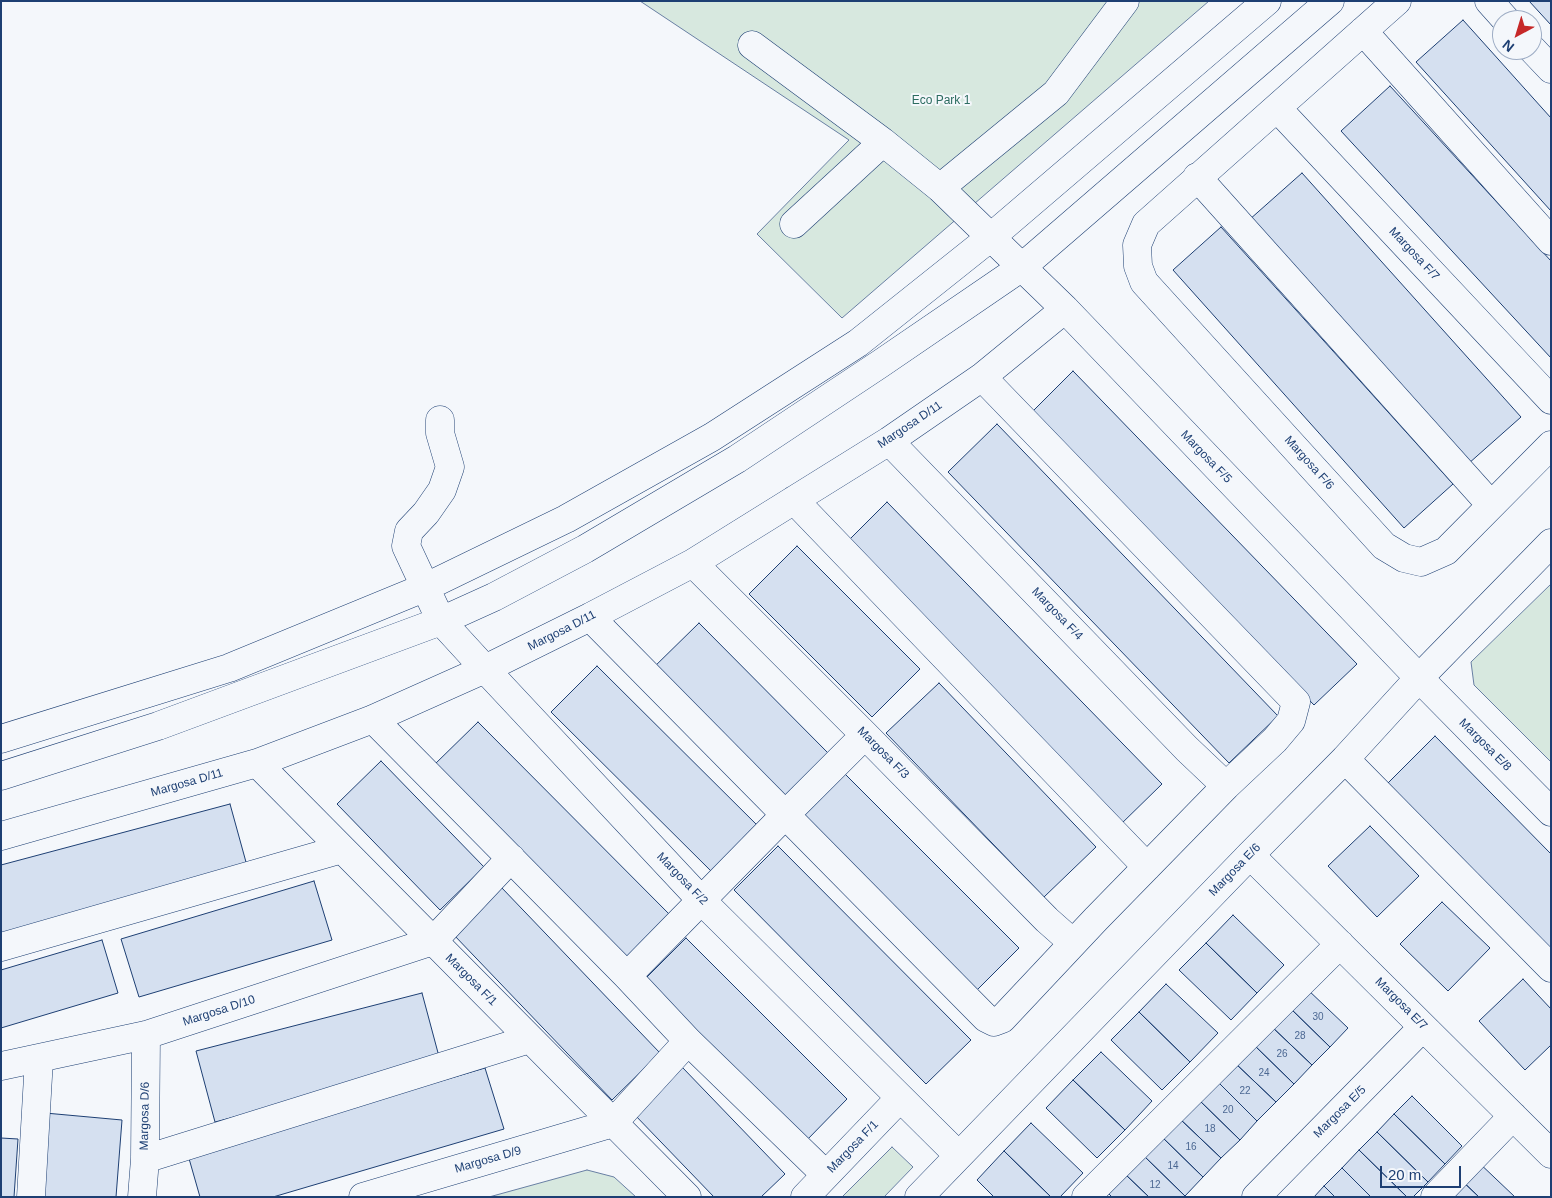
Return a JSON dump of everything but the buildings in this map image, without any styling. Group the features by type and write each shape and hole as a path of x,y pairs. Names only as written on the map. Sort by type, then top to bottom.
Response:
{"street":[{"path":"940,188 1056,93 1125,1"},
{"path":"1,739 229,668 426,587 566,519 712,437 858,343 991,238 1267,1"},
{"path":"1,776 158,726 441,621 494,597 585,549 737,459 1022,267 1330,1"},
{"path":"1397,1 1197,177 1491,505 1551,445"},
{"path":"1363,31 1551,241"},
{"name":"Margosa F/5","path":"752,45 883,142 940,188 1065,309 1419,678"},
{"path":"1542,59 1551,69"},
{"name":"Margosa F/7","path":"1277,108 1551,400"},
{"path":"794,224 883,142"},
{"name":"Margosa F/6","path":"1197,177 1146,224 1137,245 1138,266 1144,282 1384,546 1404,558 1421,562 1446,551 1491,505"},
{"name":"Margosa D/11","path":"1,836 257,763 373,719 485,670 693,563 888,441 982,377 1065,309"},
{"path":"590,617 986,1018 994,1022 1002,1020 1072,943 1226,786 1275,740 1291,721 1296,702 982,377"},
{"name":"Margosa F/2","path":"440,420 440,433 450,467 442,490 426,513 409,531 406,546 441,621 702,901 958,1155"},
{"name":"Margosa F/4","path":"888,441 1226,786"},
{"path":"794,500 1147,867"},
{"name":"Margosa E/6","path":"919,1197 1551,543"},
{"name":"Margosa F/3","path":"693,563 1072,943"},
{"name":"Margosa E/8","path":"1419,678 1551,812"},
{"path":"373,719 628,976 688,1041 826,1174"},
{"path":"628,976 785,814 866,735"},
{"path":"1345,758 1551,968"},
{"name":"Margosa F/1","path":"257,763 687,1197"},
{"path":"1,947 342,849"},
{"name":"Margosa E/7","path":"1250,855 1551,1154"},
{"path":"433,941 511,858"},
{"name":"Margosa D/10","path":"1,1066 146,1035 433,941"},
{"path":"1086,1197 1340,944"},
{"name":"Margosa E/5","path":"1256,1197 1424,1027"},
{"name":"Margosa D/6","path":"142,1197 145,1159 146,1035"},
{"path":"145,1159 530,1039"},
{"path":"613,1124 688,1041"},
{"path":"31,1197 39,1059"},
{"name":"Margosa F/1","path":"805,1197 900,1098"},
{"path":"1435,1197 1513,1116"},
{"name":"Margosa D/9","path":"363,1197 613,1124"}],"green space":[{"name":"Eco Park 1","path":"640,1 1209,1 842,318 757,234 849,140"},
{"path":"1551,584 1551,762 1474,685 1471,662"},
{"path":"892,1147 913,1167 884,1197 842,1197"},
{"path":"587,1170 614,1177 636,1197 489,1197"}]}
